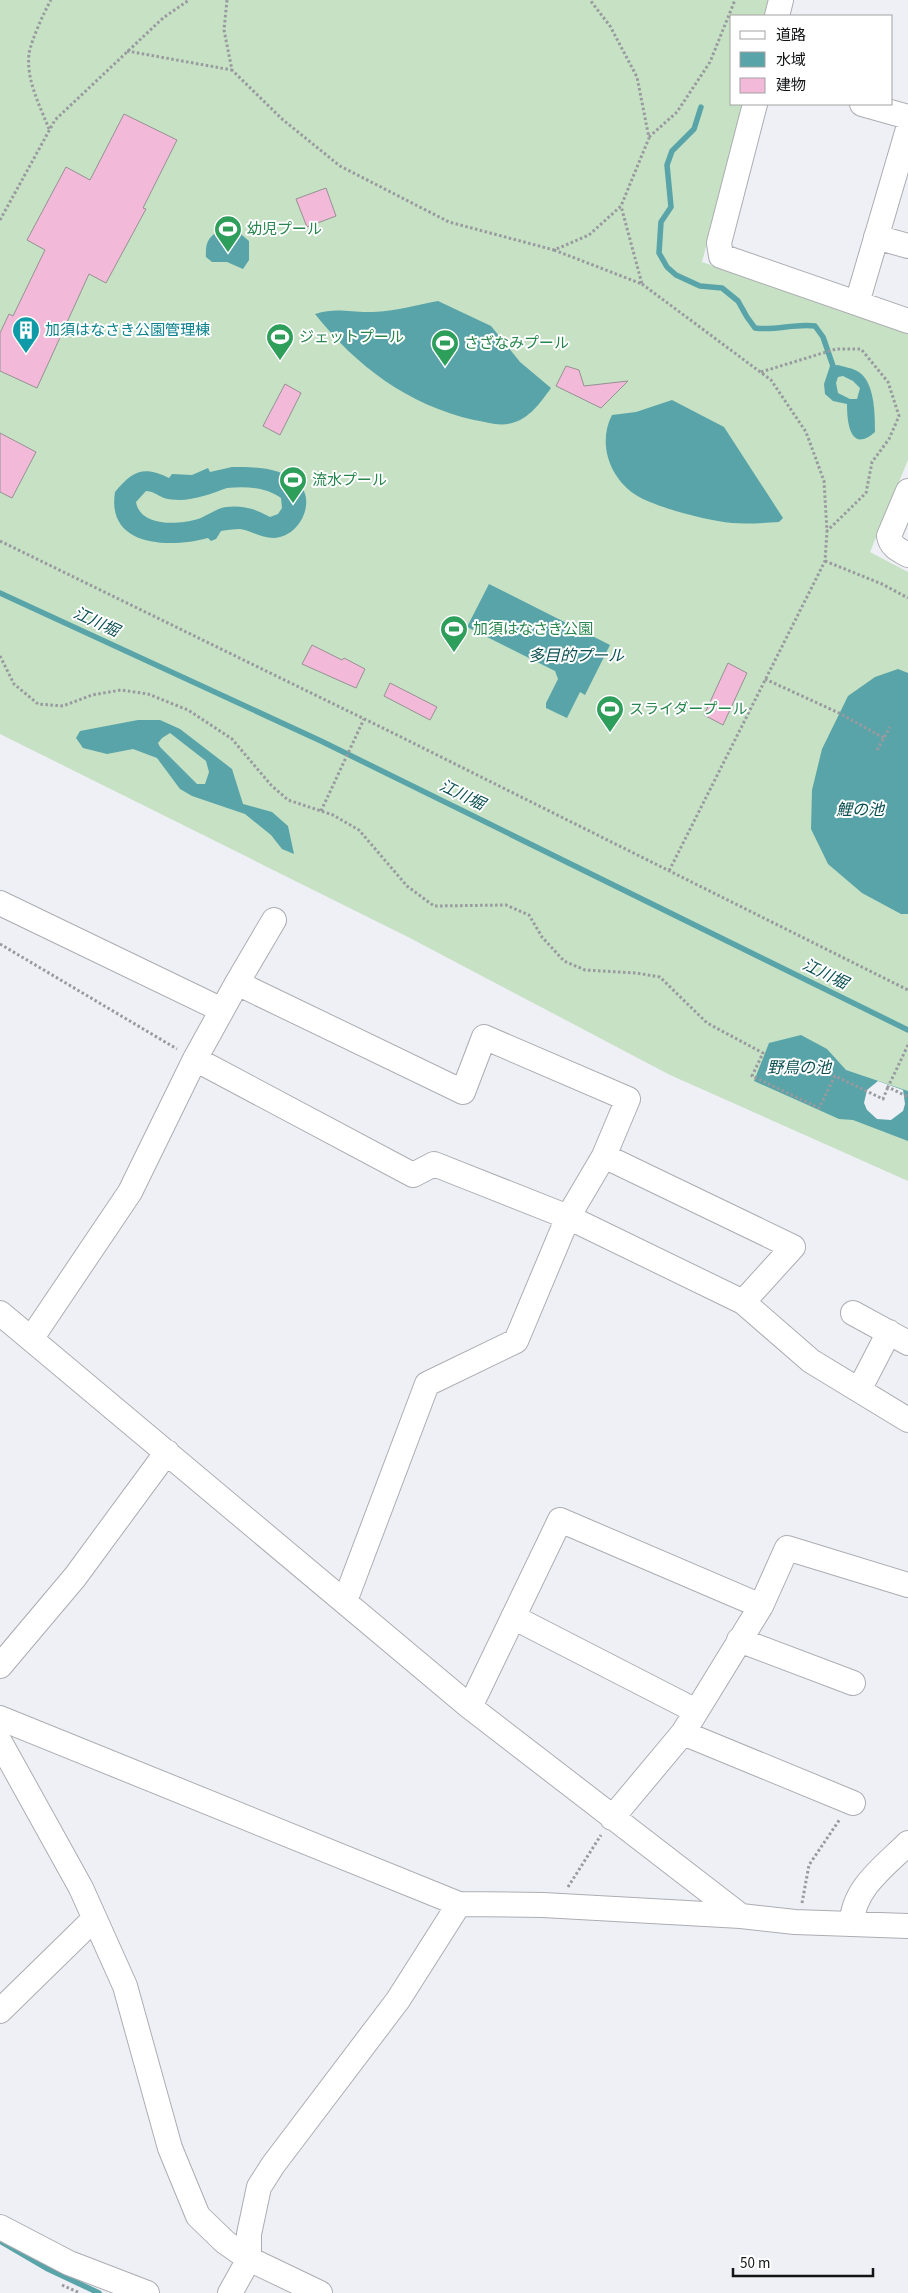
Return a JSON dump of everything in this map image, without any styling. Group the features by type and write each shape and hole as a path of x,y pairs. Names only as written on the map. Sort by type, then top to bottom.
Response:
{"street":[{"path":"777,15 781,0"},
{"path":"755,105 719,243 721,256 908,321"},
{"path":"866,105 908,117"},
{"path":"857,303 908,129"},
{"path":"876,236 908,246"},
{"path":"908,491 889,536 890,542 895,548 908,555"},
{"path":"0,904 222,1010"},
{"path":"30,1339 130,1192 195,1059 274,920"},
{"path":"237,983 463,1092 484,1037 628,1099 604,1156 568,1217 516,1341 426,1384 345,1600"},
{"path":"195,1059 413,1175 434,1164 568,1217 743,1302 811,1361 908,1420"},
{"path":"604,1156 794,1247 743,1302"},
{"path":"0,1313 470,1706 612,1818 741,1916"},
{"path":"853,1314 898,1338 859,1390"},
{"path":"0,1666 76,1578 167,1452"},
{"path":"470,1706 560,1520 761,1606"},
{"path":"612,1818 683,1733 761,1606 787,1548 908,1585"},
{"path":"513,1617 696,1711"},
{"path":"740,1640 853,1683"},
{"path":"0,1718 459,1904 556,1906 741,1916 795,1922 908,1926"},
{"path":"683,1733 852,1803"},
{"path":"0,1742 81,1888 125,1986 170,2148 198,2216 225,2242 249,2259 320,2293"},
{"path":"852,1924 852,1910 861,1890 908,1843"},
{"path":"230,2293 249,2259 249,2234 259,2187 273,2165 398,2000 459,1904"},
{"path":"0,2011 94,1919"},
{"path":"0,2226 69,2263 147,2293"}],"path":[{"path":"50,129 33,88 29,54 44,11 51,0"},
{"path":"0,220 55,120 163,18 188,0"},
{"path":"227,0 224,30 232,70 282,119 340,166 449,222 554,250 642,284 771,380 806,432 824,481 827,531 825,561 669,871"},
{"path":"590,0 610,26 637,77 649,138"},
{"path":"554,250 588,235 621,206 649,138 677,112 710,62 734,0"},
{"path":"127,52 232,70"},
{"path":"621,206 642,284"},
{"path":"761,372 836,349 861,349 888,382 899,416 889,439 872,462 866,493 827,531"},
{"path":"0,541 364,719 908,990"},
{"path":"825,561 882,584 908,598"},
{"path":"0,656 14,684 38,704 63,706 92,695 121,690 148,694 188,710 232,739 271,785 288,800 333,815 359,830 407,886 434,906 506,904 529,915 542,937 564,961 585,970 636,973 660,977 707,1023 763,1053 752,1076 820,1108 835,1076 883,1099 908,1045"},
{"path":"765,679 839,713 884,738"},
{"path":"321,811 364,719"},
{"path":"877,750 890,727"},
{"path":"0,944 195,1059"},
{"path":"889,1086 908,1097"},
{"path":"795,1922 802,1902 809,1866 852,1803"},
{"path":"556,1906 612,1818"}],"green space":[{"name":"加須はなさき公園","path":"0,0 774,0 769,15 730,15 730,105 744,105 702,262 908,330 908,460 870,552 908,572 908,1181 670,1075 408,937 0,734"}],"water":[{"name":"幼児プール","path":"224,230 236,230 249,241 249,260 243,269 227,262 212,262 206,257 206,247 211,236"},
{"name":"さざなみプール","path":"438,301 491,326 520,362 551,388 539,404 524,418 507,424 474,420 450,413 405,394 385,381 348,350 315,314 337,311 381,311"},
{"path":"838,365 855,370 867,382 873,398 875,432 867,438 855,438 852,433 849,427 847,404 833,401 825,394 824,384 830,366","holes":["843,376 853,381 860,388 857,399 850,399 838,393 836,383 838,377"]},
{"path":"672,400 724,427 783,518 779,522 732,523 699,517 643,499 623,484 615,474 607,451 607,427 612,415 636,412"},
{"name":"流水プール","path":"232,467 258,468 275,471 291,478 298,483 306,497 306,506 300,522 288,534 275,538 235,529 221,531 216,539 211,541 208,538 177,543 160,543 144,540 131,534 121,524 115,510 115,492 133,475 145,471 169,478 172,474 192,475 208,468 210,472","holes":["234,487 255,488 275,494 281,498 282,508 278,514 270,517 249,508 226,507 198,519 171,523 152,520 145,516 139,510 136,502 146,491 153,492 164,498 180,500 196,498"]},
{"name":"多目的プール","path":"489,584 610,645 585,695 580,692 567,718 546,708 546,703 558,679 555,671 467,627"},
{"name":"鯉の池","path":"898,669 908,673 908,914 901,914 862,893 828,864 811,829 812,790 822,749 848,696 875,677"},
{"path":"138,720 160,720 180,729 232,769 243,804 272,812 288,826 294,854 282,849 271,835 245,814 192,796 180,789 157,758 133,749 107,754 83,748 76,738 80,731","holes":["170,733 206,761 209,772 205,784 197,784 158,743"]},
{"name":"野鳥の池","path":"801,1035 827,1049 846,1070 908,1091 908,1141 853,1120 839,1119 754,1081 769,1043"}],"pier":[{"path":"878,1081 903,1090 905,1104 903,1111 891,1120 877,1119 867,1110 864,1103 867,1090"}],"building":[{"path":"124,114 177,140 143,208 146,209 106,283 89,274 37,388 0,371 0,333 9,314 13,316 45,250 27,240 66,167 90,180"},
{"path":"326,188 336,216 307,227 296,199"},
{"path":"566,366 579,370 584,386 628,381 601,408 556,386"},
{"path":"285,384 301,393 280,435 263,426"},
{"path":"0,433 36,452 12,498 0,492"},
{"path":"312,645 365,669 356,688 302,664"},
{"path":"728,663 747,673 723,725 704,715"},
{"path":"390,683 437,707 430,720 384,696"}],"waterway":[{"path":"701,107 694,129 672,151 667,165 671,207 661,222 659,253 667,267 676,275 700,286 722,288 738,301 755,328 815,326 823,337 833,366"},
{"name":"江川堀","path":"0,593 321,741 908,1030"},
{"path":"0,2241 48,2269 99,2293"}],"place":[{"name":"幼児プール","path":"228,253"},
{"name":"加須はなさき公園管理棟","path":"26,354"},
{"name":"ジェットプール","path":"280,361"},
{"name":"さざなみプール","path":"445,367"},
{"name":"流水プール","path":"293,504"},
{"name":"加須はなさき公園","path":"454,653"},
{"name":"スライダープール","path":"610,733"}]}
